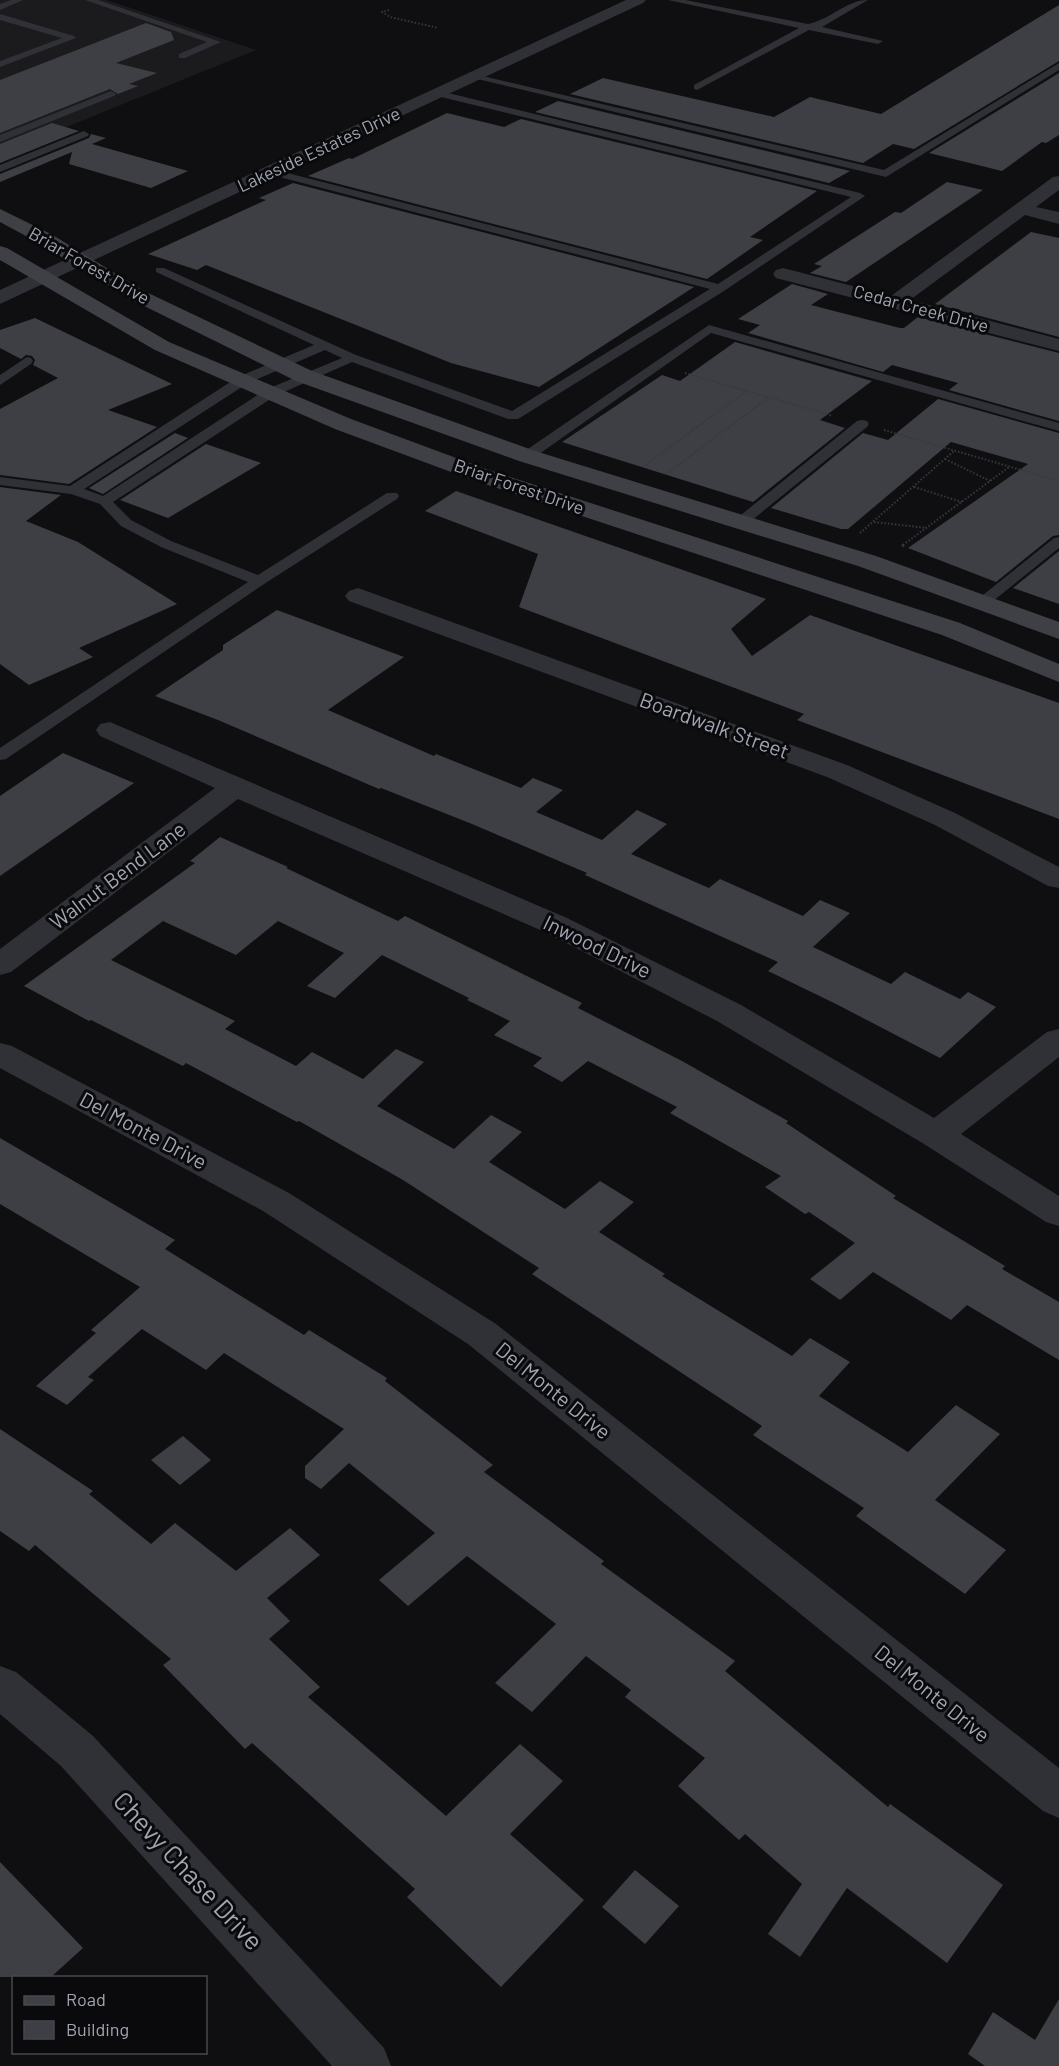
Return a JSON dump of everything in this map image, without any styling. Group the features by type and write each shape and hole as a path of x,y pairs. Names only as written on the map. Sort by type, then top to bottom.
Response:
{"main road":[{"name":"Briar Forest Drive","path":"0,215 137,295 304,376 527,456 877,564 1059,631"},
{"name":"Briar Forest Drive","path":"0,252 162,346 343,424 478,474 951,629 1059,674"}],"street":[{"name":"Lakeside Estates Drive","path":"0,298 638,0"},
{"path":"895,302 1059,181"},
{"path":"1022,209 1059,218"},
{"name":"Cedar Creek Drive","path":"783,274 1059,345"},
{"name":"Boardwalk Street","path":"358,596 837,771 945,819 1059,879"},
{"name":"Inwood Drive","path":"110,730 235,787 556,925 729,1013 936,1135 1059,1213"},
{"name":"Walnut Bend Lane","path":"0,965 235,787"},
{"path":"936,1135 1059,1040"},
{"name":"Del Monte Drive","path":"0,1054 276,1203 482,1334 1059,1796"},
{"name":"Chevy Chase Drive","path":"0,1686 77,1751 366,2066"}],"lane":[{"path":"0,7 20,0"},
{"path":"89,0 216,42 182,56"},
{"path":"672,0 878,41"},
{"path":"697,87 808,27 823,24 864,0"},
{"path":"0,17 71,38 0,64"},
{"path":"474,77 886,174 1059,66"},
{"path":"0,139 111,94"},
{"path":"160,270 352,358 513,416 720,288 860,196 440,94"},
{"path":"0,169 84,134"},
{"path":"704,158 736,140"},
{"path":"272,172 720,288"},
{"path":"527,456 709,329 1059,427"},
{"path":"73,490 243,380 326,345"},
{"path":"105,501 270,393 304,376 352,358"},
{"path":"0,381 27,361"},
{"path":"741,522 862,424"},
{"path":"0,481 73,490 105,501 126,523 166,544 259,580"},
{"path":"0,755 259,580 392,496"},
{"path":"983,602 1059,541"}],"path":[{"path":"389,10 382,12 390,17 438,28"},
{"path":"631,488 747,391"},
{"path":"631,488 769,397"},
{"path":"838,552 955,451"},
{"path":"945,459 972,474 991,481"},
{"path":"877,564 1010,467"},
{"path":"913,487 962,502"},
{"path":"873,521 900,526 915,524 927,528"}],"shaded area":[{"path":"0,0 107,0 256,50 0,154"}],"building":[{"path":"1059,5 1059,61 914,149 893,144 863,163 570,94 603,78 774,117 810,97 881,114"},
{"path":"146,23 171,32 174,40 116,63 157,73 129,84 138,86 118,94 110,89 0,133 0,80"},
{"path":"1059,73 1059,135 1046,143 1042,142 1002,171 929,153"},
{"path":"558,101 850,171 829,183 535,112"},
{"path":"447,113 504,127 521,119 817,191 750,237 763,240 707,279 308,176 349,158 352,159"},
{"path":"52,123 79,131 0,163 0,144"},
{"path":"91,134 106,138 92,144 188,171 151,188 69,164 72,152 0,182 0,174 89,138"},
{"path":"947,182 983,190 846,282 810,273 822,266 814,264 895,212 901,213"},
{"path":"293,183 694,287 539,387 451,363 206,265 197,270 148,254 266,200 259,198"},
{"path":"1031,232 1059,238 1059,337 935,304"},
{"path":"792,284 828,294 811,305 900,328 904,328 918,317 1059,353 1059,421 949,390 958,383 892,365 883,372 748,333 760,325 738,319"},
{"path":"35,318 172,384 108,410 157,427 69,484 0,475 0,409 58,378 33,365 35,360 32,356 26,355 21,359 0,348 0,330"},
{"path":"735,342 872,381 820,420 845,428 753,502 562,442 662,375 680,381"},
{"path":"938,399 1059,433 1059,535 1053,536 996,582 908,548 1028,464 951,442 848,529 841,529 771,508 863,433 888,440"},
{"path":"175,433 188,438 103,494 89,488"},
{"path":"206,444 261,463 168,518 120,500"},
{"path":"0,487 61,495 26,521 78,542 177,604 79,648 93,657 29,685 0,664"},
{"path":"456,491 766,599 731,629 752,656 810,615 1059,703 1059,819 797,720 804,714 519,607 538,554 425,511"},
{"path":"1059,551 1059,604 1013,588"},
{"path":"277,610 404,657 328,710 434,756 436,754 521,788 533,778 563,790 536,812 602,840 637,810 667,824 631,854 709,888 720,879 803,916 820,900 850,913 813,947 891,984 905,972 960,999 968,992 996,1007 940,1058 768,971 778,962 585,875 587,873 155,696 223,650 223,645"},
{"path":"63,753 134,783 0,876 0,796"},
{"path":"220,837 288,867 286,868 398,921 405,916 582,1003 578,1008 682,1061 788,1121 786,1123 896,1196 893,1198 1005,1266 1002,1269 1059,1302 1059,1360 967,1305 951,1320 873,1272 840,1300 810,1279 855,1243 809,1212 805,1214 765,1187 781,1176 670,1113 677,1107 588,1061 562,1082 533,1066 542,1058 494,1035 510,1021 382,955 335,998 307,986 344,953 278,921 236,955 163,921 111,960 235,1021 225,1029 296,1066 312,1052 363,1079 396,1049 424,1062 377,1106 454,1149 491,1115 522,1132 489,1162 565,1209 600,1181 634,1202 599,1232 665,1274 662,1276 792,1356 810,1338 850,1362 819,1396 908,1452 956,1405 1000,1434 935,1500 1006,1550 965,1594 856,1516 864,1508 753,1435 762,1426 532,1274 539,1268 403,1180 299,1121 297,1122 186,1063 183,1066 89,1021 24,986 195,863 190,861"},
{"path":"0,1138 175,1240 165,1249 304,1335 309,1330 387,1378 385,1381 493,1465 484,1472 604,1561 601,1564 735,1661 725,1671 888,1807 890,1804 1003,1885 947,1963 847,1888 800,1957 768,1934 802,1884 745,1834 739,1840 678,1786 705,1758 625,1697 631,1690 586,1656 532,1712 495,1683 556,1624 467,1556 408,1606 379,1580 435,1533 349,1463 321,1489 305,1478 305,1466 344,1429 224,1353 206,1370 142,1329 88,1377 94,1380 67,1405 36,1386 96,1333 91,1330 140,1287 0,1204"},
{"path":"0,1429 93,1491 89,1494 151,1544 175,1523 236,1571 290,1528 320,1555 267,1598 290,1621 269,1639 320,1687 308,1697 446,1816 520,1744 563,1781 510,1834 584,1900 501,1987 407,1897 415,1889 252,1743 245,1749 163,1665 171,1659 35,1545 29,1551 0,1531"},
{"path":"183,1436 211,1460 180,1485 151,1460"},
{"path":"0,1862 83,1948 52,1976 0,1977"},
{"path":"635,1870 679,1906 645,1944 602,1907"},
{"path":"1059,1999 1059,2066 985,2066 968,2054 993,2012 1035,2040"}]}
